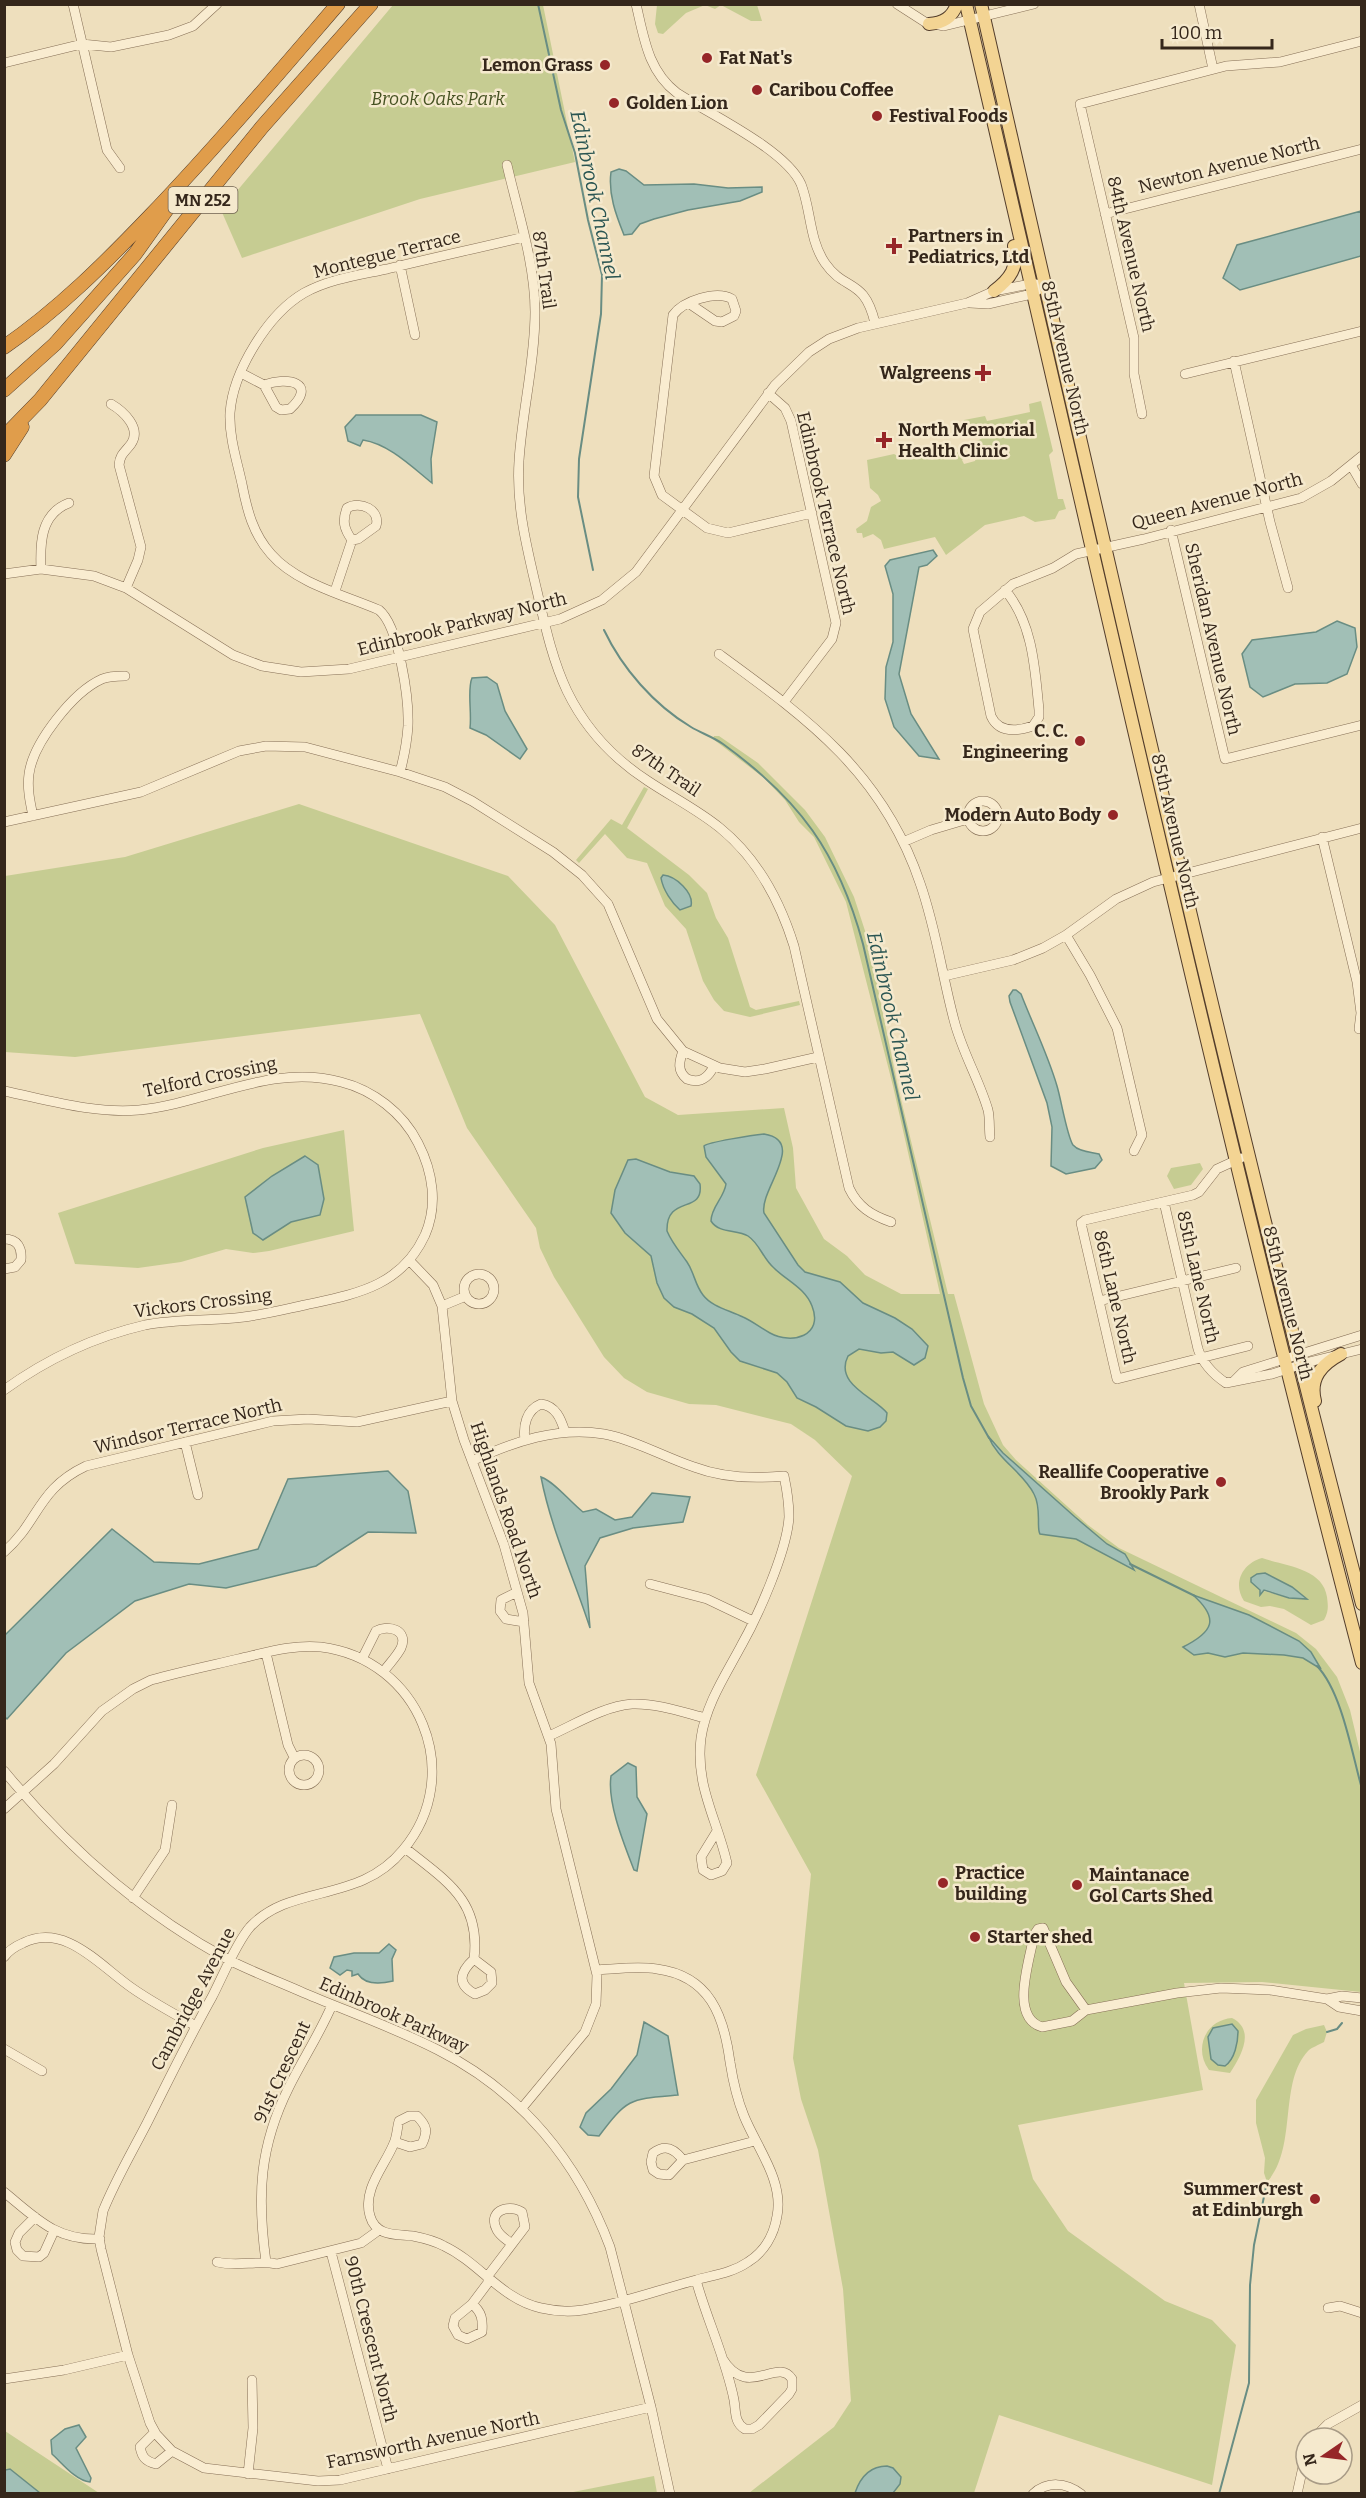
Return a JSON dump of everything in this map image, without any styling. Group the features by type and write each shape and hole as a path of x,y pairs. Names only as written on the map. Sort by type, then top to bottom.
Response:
{"highway":[{"name":"MN 252","path":"199,165 338,4"},
{"name":"MN 252","path":"40,400 262,127 370,4"},
{"path":"4,347 39,323 116,251 199,165"},
{"path":"4,390 56,344 135,254 199,165"},
{"path":"4,437 40,400"},
{"path":"4,455 40,400"}],"main road":[{"path":"929,24 945,21 953,13 957,4"},
{"name":"85th Avenue North","path":"966,4 1090,550 1284,1365 1362,1663"},
{"name":"85th Avenue North","path":"981,4 1105,548 1248,1153 1298,1360 1362,1604"},
{"path":"994,291 1012,274 1016,258 996,166 996,139"},
{"path":"1323,1455 1323,1433 1313,1389 1321,1368 1341,1354"}],"street":[{"path":"73,4 107,150 120,168"},
{"path":"4,63 82,44 111,47 176,33 203,20 217,4"},
{"path":"636,4 648,54 666,83 685,98 772,152 794,172 802,188 820,255 835,274 864,295 875,323 967,303 994,291 1031,289"},
{"path":"897,4 929,24 944,26 1034,4"},
{"path":"1198,4 1213,69 1240,63 1280,62 1362,41"},
{"name":"84th Avenue North","path":"1142,414 1134,374 1134,338 1080,104 1213,69"},
{"name":"Newton Avenue North","path":"1105,214 1362,148"},
{"name":"87th Trail","path":"507,165 524,237 534,290 535,313 519,460 519,503 550,647 567,692 596,735 633,771 704,815 723,830 741,848 768,884 786,921 794,946 849,1188 864,1209 873,1216 891,1222"},
{"name":"Montegue Terrace","path":"400,772 406,744 408,717 399,658 391,627 379,610 310,582 282,566 261,543 248,513 230,426 232,396 241,373 271,321 296,298 315,287 335,280 524,237"},
{"path":"400,266 415,335"},
{"path":"967,303 988,304 1045,285"},
{"path":"690,304 715,321 722,322 734,316 736,310 732,298 726,295 705,298 677,309 671,323 654,476 662,495 707,528 728,533 812,513"},
{"name":"Edinbrook Parkway North","path":"4,574 42,569 94,576 126,588 222,649 262,666 280,670 319,672 349,669 545,623 588,608 624,584 683,510 768,393 795,363 829,339 875,323"},
{"path":"1185,374 1362,331"},
{"path":"1234,361 1288,588"},
{"path":"241,373 264,385"},
{"name":"Edinbrook Terrace North","path":"768,393 788,413 835,614 835,631 827,646 784,702"},
{"path":"111,404 128,418 135,435 132,443 122,453 119,465 141,547 126,588"},
{"name":"Queen Avenue North","path":"1005,590 1016,602 1026,627 1039,710 1039,717 1033,726 1015,730 1000,727 991,716 973,628 980,612 1005,590 1012,584 1053,568 1076,554 1285,503 1317,490 1362,456"},
{"path":"1352,465 1362,484"},
{"path":"42,569 43,527 57,510 69,503"},
{"name":"Sheridan Avenue North","path":"1171,530 1225,759 1362,725"},
{"path":"335,591 352,540"},
{"path":"719,654 784,702 830,741 860,774 903,842 923,892 962,1045 988,1112 990,1137"},
{"path":"33,816 28,784 29,773 36,751 44,738 64,710 85,690 104,678 125,676"},
{"path":"4,822 141,792 239,752 266,746 305,747 400,772 445,787 472,801 553,852 594,887 613,913 657,1019 664,1031 683,1052 714,1066 736,1071 754,1071 818,1057"},
{"path":"903,842 931,830 968,819"},
{"path":"944,976 1022,957 1066,935 1116,899 1135,889 1168,878 1362,828"},
{"path":"1322,837 1357,982 1361,1013 1359,1029"},
{"path":"1066,935 1090,975 1118,1032 1142,1135 1134,1151"},
{"path":"683,1052 679,1064 680,1071 687,1079 698,1081 704,1079 714,1066"},
{"name":"Telford Crossing","path":"4,1091 70,1105 138,1110 180,1103 230,1088 291,1077 324,1078 360,1089 381,1101 405,1124 417,1140 430,1175 432,1211 420,1245 410,1261"},
{"path":"1164,1202 1197,1194 1217,1169 1236,1162 1248,1153"},
{"name":"86th Lane North","path":"1164,1202 1081,1222 1117,1379 1201,1358"},
{"name":"85th Lane North","path":"1164,1202 1201,1358 1230,1382 1255,1378 1284,1365"},
{"path":"4,1239 12,1239 19,1244 22,1251 21,1260 15,1267 4,1269"},
{"name":"Highlands Road North","path":"410,1261 433,1285 442,1306 452,1401 501,1536 518,1592 524,1622 529,1683 549,1736 554,1761 553,1793 556,1809 596,1970 596,2004 585,2032 522,2108"},
{"name":"Vickors Crossing","path":"4,1390 84,1343 116,1333 180,1320 252,1316 355,1293 386,1280 410,1261"},
{"path":"1099,1301 1236,1268"},
{"path":"442,1306 466,1296"},
{"path":"1284,1365 1362,1335"},
{"path":"1201,1358 1248,1346"},
{"path":"1298,1360 1362,1349"},
{"name":"Windsor Terrace North","path":"4,1551 17,1539 49,1491 72,1472 100,1462 273,1421 308,1419 349,1423 452,1401"},
{"path":"525,1440 524,1426 527,1418 535,1407 541,1404 553,1408 565,1432"},
{"path":"472,1461 525,1440 565,1432 605,1434 715,1473 747,1478 784,1476 789,1506 786,1531 774,1570 753,1621 721,1680 705,1718 700,1757 701,1777 717,1832"},
{"path":"186,1442 198,1495"},
{"path":"650,1584 707,1599 753,1621"},
{"path":"518,1592 501,1600 500,1611 506,1619 524,1622"},
{"path":"362,1659 376,1631 387,1626 398,1630 403,1643 401,1649 384,1671"},
{"name":"Cambridge Avenue","path":"4,1809 72,1746 102,1711 133,1689 169,1675 300,1646 338,1650 384,1671 414,1705 426,1732 432,1761 429,1799 418,1826 405,1848 388,1865 356,1885 291,1902 271,1911 249,1928 108,2199 100,2223 100,2239 114,2301"},
{"path":"266,1653 288,1745 294,1757"},
{"path":"549,1736 604,1712 630,1704 656,1707 705,1718"},
{"name":"Edinbrook Parkway","path":"4,1771 69,1843 133,1898 172,1925 231,1961 448,2055 489,2081 522,2108 565,2158 592,2203 610,2247 651,2407 670,2493"},
{"path":"133,1898 165,1850 172,1805"},
{"path":"405,1848 450,1884 469,1909 476,1940 474,1959"},
{"path":"1086,2010 1066,1982 1043,1928 1036,1931 1023,2008 1031,2021 1042,2027 1072,2021 1086,2010 1177,1993 1221,1988 1270,1990 1327,1999 1342,1996 1362,1998"},
{"path":"4,1957 18,1945 30,1939 47,1937 68,1941 158,2005 196,2026"},
{"path":"1032,1949 1039,1946 1052,1948"},
{"path":"395,2142 375,2178 371,2193 369,2215 379,2230 390,2235 414,2236 444,2246 512,2297 526,2304 556,2311 582,2310 723,2274 749,2262 760,2253 774,2228 778,2201 776,2186 736,2092 726,2029 711,2000 687,1979 673,1972 641,1968 596,1970"},
{"path":"1327,1999 1339,2007 1362,2011"},
{"name":"91st Crescent","path":"266,2262 260,2205 267,2144 289,2088 332,2005"},
{"path":"4,2049 42,2071"},
{"path":"682,2160 755,2140"},
{"path":"4,2192 54,2231 73,2238 100,2239"},
{"path":"35,2217 19,2233 15,2242 17,2250 23,2256 39,2257 44,2253 54,2231"},
{"path":"217,2262 233,2266 266,2262 277,2264 361,2243 379,2230"},
{"path":"472,2304 512,2244"},
{"name":"90th Crescent North","path":"331,2252 388,2469"},
{"path":"696,2280 731,2388 737,2421 745,2429 756,2428 789,2394 792,2389 792,2379 784,2371 777,2371 762,2377 743,2377 726,2366 722,2358"},
{"name":"Farnsworth Avenue North","path":"114,2301 145,2412 155,2432 172,2451 204,2468 330,2481 651,2407"},
{"path":"1328,2308 1340,2306 1362,2313"},
{"path":"4,2379 64,2370 128,2355"},
{"path":"248,2474 253,2428 252,2380"},
{"path":"1326,2426 1362,2405"},
{"path":"155,2432 140,2447 142,2456 147,2462 156,2464 172,2451"},
{"path":"1033,2493 1045,2486 1056,2484 1067,2486 1081,2493"}],"green space":[{"name":"Brook Oaks Park","path":"393,5 543,5 575,162 420,199 242,258 221,210"},
{"path":"657,5 705,5 686,13 663,34 658,33 655,24"},
{"path":"705,5 721,5 715,9"},
{"path":"721,5 757,5 762,21 751,21"},
{"path":"1041,401 1053,451 1049,455 1058,499 1063,499 1066,509 1059,511 1055,519 1035,522 1024,516 985,525 946,555 935,537 884,549 881,540 873,534 863,538 862,533 857,533 856,529 867,521 871,507 881,501 870,488 867,460 894,454 901,458 935,452 946,455 962,451 966,454 962,460 964,464 975,461 979,449 977,441 993,432 989,424 962,424 964,420 985,416 987,421 1030,412 1029,404"},
{"path":"714,736 719,736 758,763 805,810 825,837 854,897 868,940 898,1087 948,1294 954,1294 984,1404 1003,1445 1016,1460 1088,1525 1119,1548 1296,1633 1316,1649 1337,1677 1350,1710 1361,1756 1361,1992 1262,1982 1184,1983 1203,2090 1018,2125 1033,2179 1068,2231 1165,2301 1212,2320 1236,2345 1212,2485 999,2415 974,2493 749,2493 834,2427 851,2401 843,2289 818,2150 801,2099 793,2058 811,1874 756,1775 852,1476 815,1440 791,1424 716,1405 689,1404 647,1392 624,1378 604,1357 554,1277 540,1248 536,1228 467,1128 420,1014 75,1057 5,1052 5,876 125,857 299,804 508,876 555,925 645,1097 678,1115 784,1108 793,1148 796,1188 824,1239 847,1256 865,1275 901,1294 940,1294 893,1086 846,902 814,837 799,822 785,800 764,778 713,739"},
{"path":"644,787 648,789 627,828 689,875 707,893 716,918 728,938 750,1007 756,1010 799,1001 800,1005 750,1017 724,1011 714,1000 703,981 686,929 665,906 647,863 627,858 605,834 579,863 576,860 611,819 622,825"},
{"path":"344,1130 354,1231 269,1251 253,1253 226,1249 181,1262 138,1268 75,1264 58,1213 263,1148"},
{"path":"1200,1163 1203,1169 1191,1185 1174,1189 1167,1176 1171,1168"},
{"path":"1262,1558 1311,1574 1324,1587 1327,1597 1328,1606 1324,1620 1311,1625 1284,1609 1261,1607 1244,1601 1239,1581 1249,1564","holes":["1265,1573 1292,1587 1306,1598 1289,1598 1260,1590"]},
{"path":"1232,2018 1243,2029 1245,2036 1242,2051 1230,2073 1209,2070 1202,2053 1205,2036 1215,2024"},
{"path":"1324,2025 1327,2032 1324,2042 1308,2051 1299,2064 1293,2080 1282,2152 1267,2182 1264,2173 1265,2158 1256,2123 1256,2100 1293,2035"},
{"path":"5,2431 99,2493 5,2494"},
{"path":"654,2476 657,2493 568,2493"}],"water":[{"path":"619,169 626,171 644,185 694,184 728,188 762,187 762,192 740,201 688,210 654,219 640,224 632,234 624,235 616,212 610,180 611,172"},
{"path":"1361,211 1361,256 1240,290 1223,278 1237,245"},
{"path":"356,415 421,415 437,422 431,459 432,483 400,457 382,446 363,440 360,446 348,441 345,427"},
{"path":"933,550 937,556 927,565 919,567 899,674 911,714 939,759 919,756 894,727 885,699 886,667 893,642 893,594 885,566 890,560"},
{"path":"1337,621 1355,628 1357,647 1347,674 1327,683 1295,684 1263,697 1250,687 1242,654 1252,640 1316,632"},
{"path":"487,677 497,684 505,711 527,749 520,759 486,735 470,728 472,678"},
{"path":"663,875 673,878 683,886 690,896 691,906 680,910 677,907 664,887 661,878"},
{"path":"1013,990 1021,994 1049,1063 1073,1145 1078,1149 1099,1154 1102,1160 1095,1168 1066,1174 1051,1166 1052,1127 1047,1103 1010,1002 1009,996"},
{"path":"764,1134 776,1138 782,1146 782,1156 764,1203 764,1213 798,1265 805,1272 840,1282 863,1303 912,1329 928,1346 925,1358 914,1365 893,1352 881,1353 859,1349 848,1356 845,1366 846,1374 851,1382 887,1413 886,1421 880,1427 868,1431 846,1426 797,1398 787,1382 777,1373 740,1361 714,1328 692,1314 674,1307 664,1298 657,1283 651,1256 625,1233 611,1213 615,1190 628,1160 636,1159 670,1172 694,1176 700,1184 700,1193 691,1203 672,1212 668,1220 667,1231 689,1266 700,1291 711,1303 779,1337 796,1338 804,1335 814,1325 815,1316 805,1294 770,1264 756,1243 748,1236 723,1230 711,1221 713,1211 726,1184 706,1157 704,1146"},
{"path":"305,1156 318,1165 324,1199 320,1215 291,1222 263,1240 253,1233 245,1197 272,1176"},
{"path":"988,1436 1003,1453 1075,1517 1107,1544 1125,1554 1134,1570 1076,1539 1040,1534 1038,1506 1034,1494 1024,1479 998,1452"},
{"path":"388,1471 408,1491 416,1533 368,1532 316,1566 226,1588 189,1584 135,1601 66,1653 7,1719 5,1717 5,1635 112,1529 154,1562 199,1564 258,1549 288,1479"},
{"path":"541,1477 583,1512 596,1509 615,1520 632,1517 652,1493 690,1497 683,1522 633,1528 600,1538 585,1566 590,1628 557,1534"},
{"path":"1265,1573 1292,1587 1307,1599 1289,1598 1264,1590 1260,1595 1260,1590 1251,1582 1251,1578"},
{"path":"1193,1595 1249,1615 1299,1641 1311,1652 1321,1669 1303,1658 1284,1655 1243,1653 1225,1657 1208,1653 1194,1655 1183,1647 1201,1636 1210,1618 1202,1604"},
{"path":"628,1763 636,1767 637,1797 647,1814 637,1871 634,1870 617,1823 610,1787 611,1776"},
{"path":"389,1944 396,1950 392,1959 393,1981 369,1982 358,1974 352,1976 352,1971 347,1970 340,1975 330,1968 334,1957 354,1953 379,1953"},
{"path":"644,2022 668,2036 678,2095 632,2102 617,2114 599,2136 588,2135 580,2127 586,2113 611,2089 637,2055"},
{"path":"1232,2024 1238,2031 1235,2050 1225,2066 1218,2065 1211,2059 1208,2037 1213,2028"},
{"path":"79,2425 86,2437 76,2448 91,2478 90,2482 74,2475 52,2454 51,2440 65,2429"},
{"path":"887,2466 893,2468 901,2477 900,2484 893,2493 855,2493 866,2474 876,2468"},
{"path":"10,2469 40,2493 5,2493 5,2470"}],"waterway":[{"name":"Edinbrook Channel","path":"538,4 561,110 575,153 602,275 601,314 579,459 578,497 593,570"},
{"name":"Edinbrook Channel","path":"604,630 630,672 652,697 677,718 719,742 750,765 795,808 828,855 841,882 863,944 963,1378 971,1406 989,1438"},
{"name":"Edinbrook Channel","path":"1130,1564 1195,1596"},
{"name":"Edinbrook Channel","path":"1317,1666 1326,1677 1340,1707 1362,1789"},
{"name":"Edinbrook Channel","path":"1327,2032 1337,2029 1342,2023"},
{"name":"Edinbrook Channel","path":"1219,2494 1249,2383 1250,2285 1254,2245 1267,2182"}],"place":[{"name":"Fat Nat's","path":"707,58"},
{"name":"Lemon Grass","path":"605,65"},
{"name":"Caribou Coffee","path":"757,90"},
{"name":"Golden Lion","path":"614,103"},
{"name":"Festival Foods","path":"877,116"},
{"name":"Partners in Pediatrics, Ltd","path":"894,246"},
{"name":"Walgreens","path":"983,373"},
{"name":"North Memorial Health Clinic","path":"884,440"},
{"name":"C. C. Engineering","path":"1080,741"},
{"name":"Modern Auto Body","path":"1113,815"},
{"name":"Reallife Cooperative Brookly Park","path":"1221,1482"},
{"name":"Practice building","path":"943,1883"},
{"name":"Maintanace Gol Carts Shed","path":"1077,1885"},
{"name":"Starter shed","path":"975,1937"},
{"name":"SummerCrest at Edinburgh","path":"1315,2199"}]}
